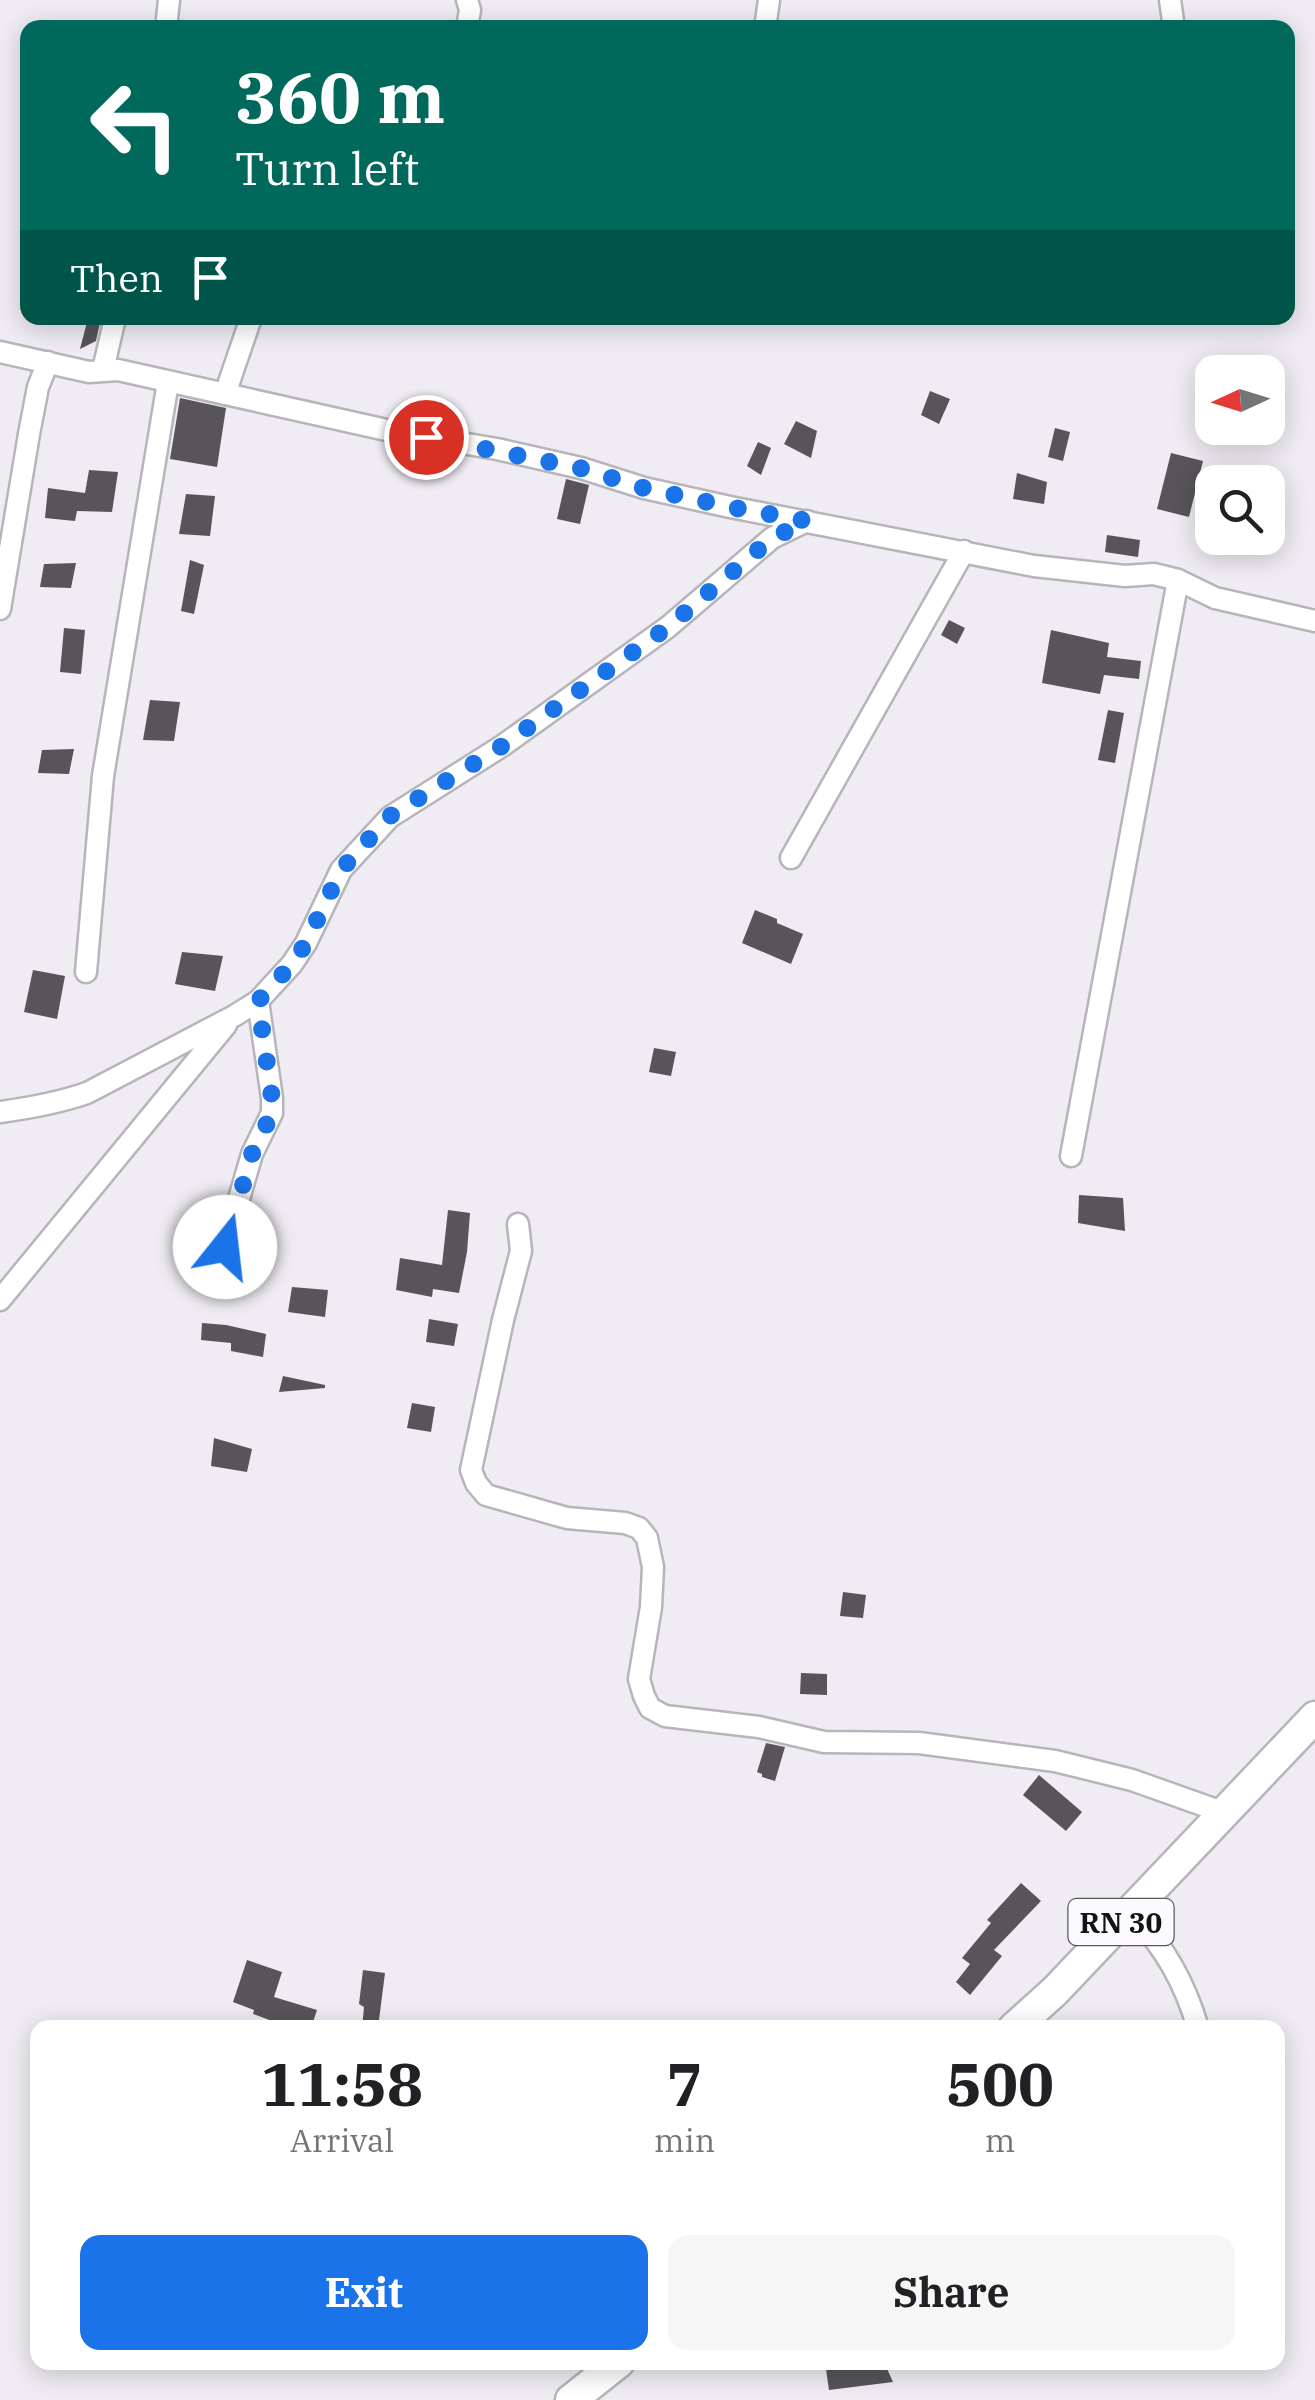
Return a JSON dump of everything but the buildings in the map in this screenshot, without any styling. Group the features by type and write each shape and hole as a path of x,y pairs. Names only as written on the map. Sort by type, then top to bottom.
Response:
{"main road":[{"name":"RN 30","path":"1023,2020 1056,1991 1315,1717"},
{"path":"571,2400 609,2370"}],"street":[{"path":"103,370 113,325"},
{"path":"225,394 249,325"},
{"path":"0,352 89,372 118,370 530,456 678,496 1034,566 1124,576 1154,574 1178,580 1215,598 1315,621"},
{"path":"0,609 29,434 38,388 48,362"},
{"path":"86,972 103,776 168,382"},
{"path":"0,1112 52,1104 86,1092 258,1001 306,943 341,870 390,816 502,746 668,627 772,538 808,521"},
{"path":"792,858 964,551"},
{"path":"1072,1156 1178,580"},
{"path":"225,1247 252,1154 272,1113 258,1001"},
{"path":"0,1300 234,1016"},
{"path":"518,1224 522,1251 503,1320 472,1470 486,1495 567,1518 625,1524 639,1528 647,1538 652,1567 651,1607 639,1680 650,1708 681,1720 759,1727 824,1742 938,1745 1055,1761 1132,1780 1225,1813"},
{"path":"1132,1911 1166,1952 1180,1977 1195,2020"}],"route":[{"path":"225,1247 252,1154 272,1113 258,1001 306,943 341,870 390,816 502,746 668,627 772,538 808,521 644,488 580,468 496,449 426,437"}]}
